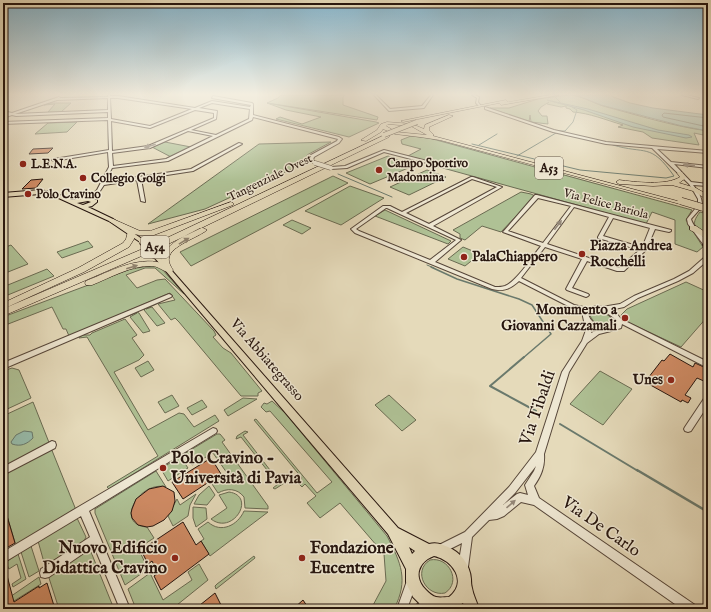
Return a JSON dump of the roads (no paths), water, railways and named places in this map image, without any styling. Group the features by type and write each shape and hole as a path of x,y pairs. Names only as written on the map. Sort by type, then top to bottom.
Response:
{"highway":[{"path":"304,174 374,135 385,125 393,124"},
{"name":"A53","path":"396,124 385,125 387,130 398,133 441,138 549,166 681,203"},
{"name":"A53","path":"403,124 412,125 428,134 441,138 681,203"},
{"name":"Tangenziale Ovest","path":"3,314 95,274 272,191 385,135 417,124"},
{"path":"433,124 427,126 426,129 428,133 441,138"},
{"path":"304,174 379,143 403,136 422,135"},
{"path":"549,166 624,183 669,183 681,181 683,178 680,174"},
{"name":"Tangenziale Ovest","path":"3,307 60,286 304,174"},
{"path":"669,183 693,188 708,198"},
{"path":"110,219 139,233 151,233 212,212 280,184"},
{"path":"169,270 165,258 170,250 272,191"},
{"path":"681,203 704,208"},
{"path":"693,228 708,243"},
{"path":"126,245 130,239 130,232"},
{"path":"3,307 81,270 126,245 142,241"},
{"path":"3,314 135,266 154,263 169,270"}],"main road":[{"name":"Via Abbiategrasso","path":"3,195 45,192 79,204 110,219"},
{"name":"Via Abbiategrasso","path":"92,201 93,206 142,241 169,270 393,531 412,574"},
{"path":"79,204 92,201"},
{"name":"Via Abbiategrasso","path":"393,531 434,550"},
{"path":"464,586 457,599 451,604 436,607 422,598 416,590 412,574 415,559 420,553 434,550 454,557 462,571 464,586 472,609"}],"street":[{"path":"92,201 103,184 111,167 109,124"},
{"path":"134,124 152,126 158,124"},
{"path":"54,160 149,147 202,124"},
{"path":"111,167 168,160 240,124"},
{"path":"282,124 338,138 339,141 312,156 312,160 315,163 331,168 348,167 384,151 440,167"},
{"path":"531,124 553,131 622,146 646,148 660,154"},
{"path":"186,130 216,136"},
{"path":"103,184 192,170 240,144"},
{"path":"622,146 708,152"},
{"path":"654,148 671,163 693,188 704,208 689,218 693,228"},
{"path":"671,163 708,167"},
{"path":"403,213 472,178 500,187 430,226"},
{"path":"139,179 143,201"},
{"path":"693,188 708,185"},
{"name":"Via Felice Bariola","path":"543,246 506,232 537,196 669,231"},
{"path":"431,262 459,240 393,208 385,207 353,229 431,262 501,290 507,288 518,279 573,206"},
{"path":"612,216 600,237 635,247"},
{"path":"543,246 622,270 644,249 653,227"},
{"path":"663,344 617,328 620,325 618,312 622,306 636,297 692,272 708,258"},
{"path":"585,259 570,289 586,295"},
{"path":"518,279 572,306 588,310 622,306"},
{"path":"3,366 169,296"},
{"path":"572,306 596,327 608,330"},
{"path":"601,309 611,312 619,319 663,344 708,366"},
{"name":"Via Tibaldi","path":"434,550 468,535 512,490 540,454 566,372 585,341 589,330 586,319 586,312 588,310"},
{"name":"Via Tibaldi","path":"585,341 597,332 617,328"},
{"path":"688,429 708,399"},
{"path":"3,558 213,431"},
{"path":"3,471 52,446"},
{"path":"536,501 530,492 529,485 540,470 540,454"},
{"path":"487,516 494,516 501,513 520,497 536,501"},
{"name":"Via De Carlo","path":"536,501 691,609"},
{"path":"86,508 95,539 125,609"},
{"path":"462,571 468,535"},
{"path":"45,572 95,539"},
{"path":"402,609 412,574"}],"water":[{"path":"623,124 637,124 658,130 689,135 692,137 686,138"},
{"path":"673,124 708,124 708,131"},
{"path":"24,431 32,432 33,438 24,444 12,444 11,442 16,435"}],"waterway":[{"path":"558,131 565,131 572,124"},
{"path":"518,155 556,133"},
{"path":"479,145 497,134"},
{"path":"472,144 518,155"},
{"path":"518,155 580,170 666,178 674,176 666,165 653,154 613,145"},
{"path":"338,174 392,197"},
{"path":"427,265 434,268"},
{"path":"431,267 457,279 519,299 532,305 551,334 523,358"},
{"path":"524,357 490,386 536,411"},
{"path":"560,424 638,471"},
{"path":"637,470 708,512"}],"place":[{"name":"L.E.N.A.","path":"23,164"},
{"name":"Campo Sportivo Madonnina","path":"379,170"},
{"name":"Collegio Golgi","path":"83,178"},
{"name":"Polo Cravino","path":"28,194"},
{"name":"Piazza Andrea Rocchelli","path":"582,254"},
{"name":"PalaChiappero","path":"464,257"},
{"name":"Monumento a Giovanni Cazzamali","path":"625,318"},
{"name":"Unes","path":"671,380"},
{"name":"Polo Cravino - Università di Pavia","path":"163,468"},
{"name":"Nuovo Edificio Didattica Cravino","path":"175,558"},
{"name":"Fondazione Eucentre","path":"302,558"}]}
